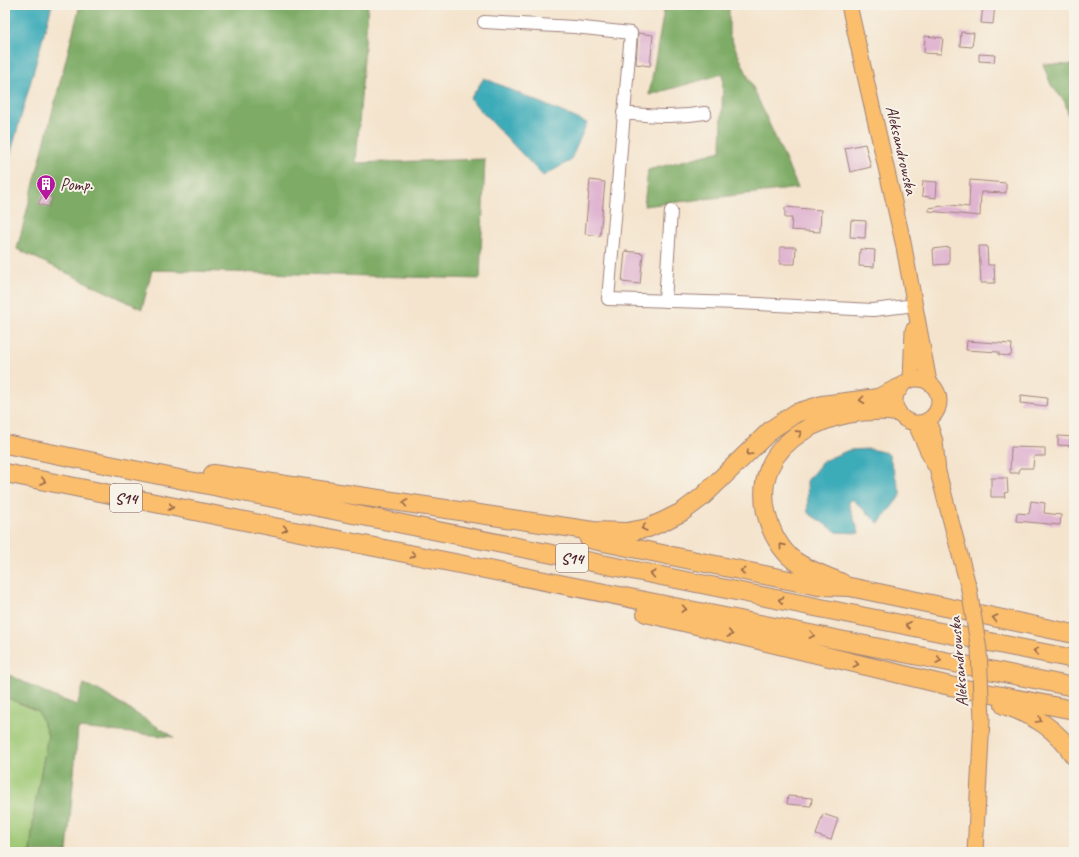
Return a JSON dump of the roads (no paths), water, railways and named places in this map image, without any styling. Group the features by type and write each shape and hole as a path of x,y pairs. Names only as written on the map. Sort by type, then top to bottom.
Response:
{"highway":[{"path":"71,458 157,466 593,531 627,532 648,528 682,512 702,498 772,430 796,414 822,405 878,398 905,383"},
{"path":"897,412 888,411 839,415 810,426 786,442 775,456 769,469 764,488 765,507 773,536 794,561 850,586 1074,634"},
{"name":"S14","path":"5,444 1074,659"},
{"name":"S14","path":"5,473 1074,687"},
{"path":"431,507 818,586 850,586"},
{"path":"522,577 624,608 684,623 950,686 1074,710"},
{"path":"950,686 1023,712 1040,720 1066,743 1074,756"}],"main road":[{"name":"Aleksandrowska","path":"849,5 903,242 930,382"},
{"name":"Aleksandrowska","path":"905,383 914,304"},
{"path":"924,380 930,382 935,388 939,402 934,415 922,422 908,422 897,412 894,400 905,383 924,380"},
{"name":"Aleksandrowska","path":"922,422 924,445 938,472 969,589 979,650 982,720 975,852"}],"street":[{"path":"484,22 574,27 630,33 608,300 665,300 873,310 914,304"},
{"path":"623,113 660,117 681,117 705,113"},
{"path":"665,300 671,211"}],"water":[{"path":"5,5 52,5 5,174"},
{"path":"484,78 587,123 570,161 543,176 470,99"},
{"path":"870,449 887,453 889,455 901,495 880,522 877,522 852,499 848,502 859,533 837,532 808,513 807,481 823,461 849,450"}],"place":[{"name":"Pomp.","path":"46,201"}]}
